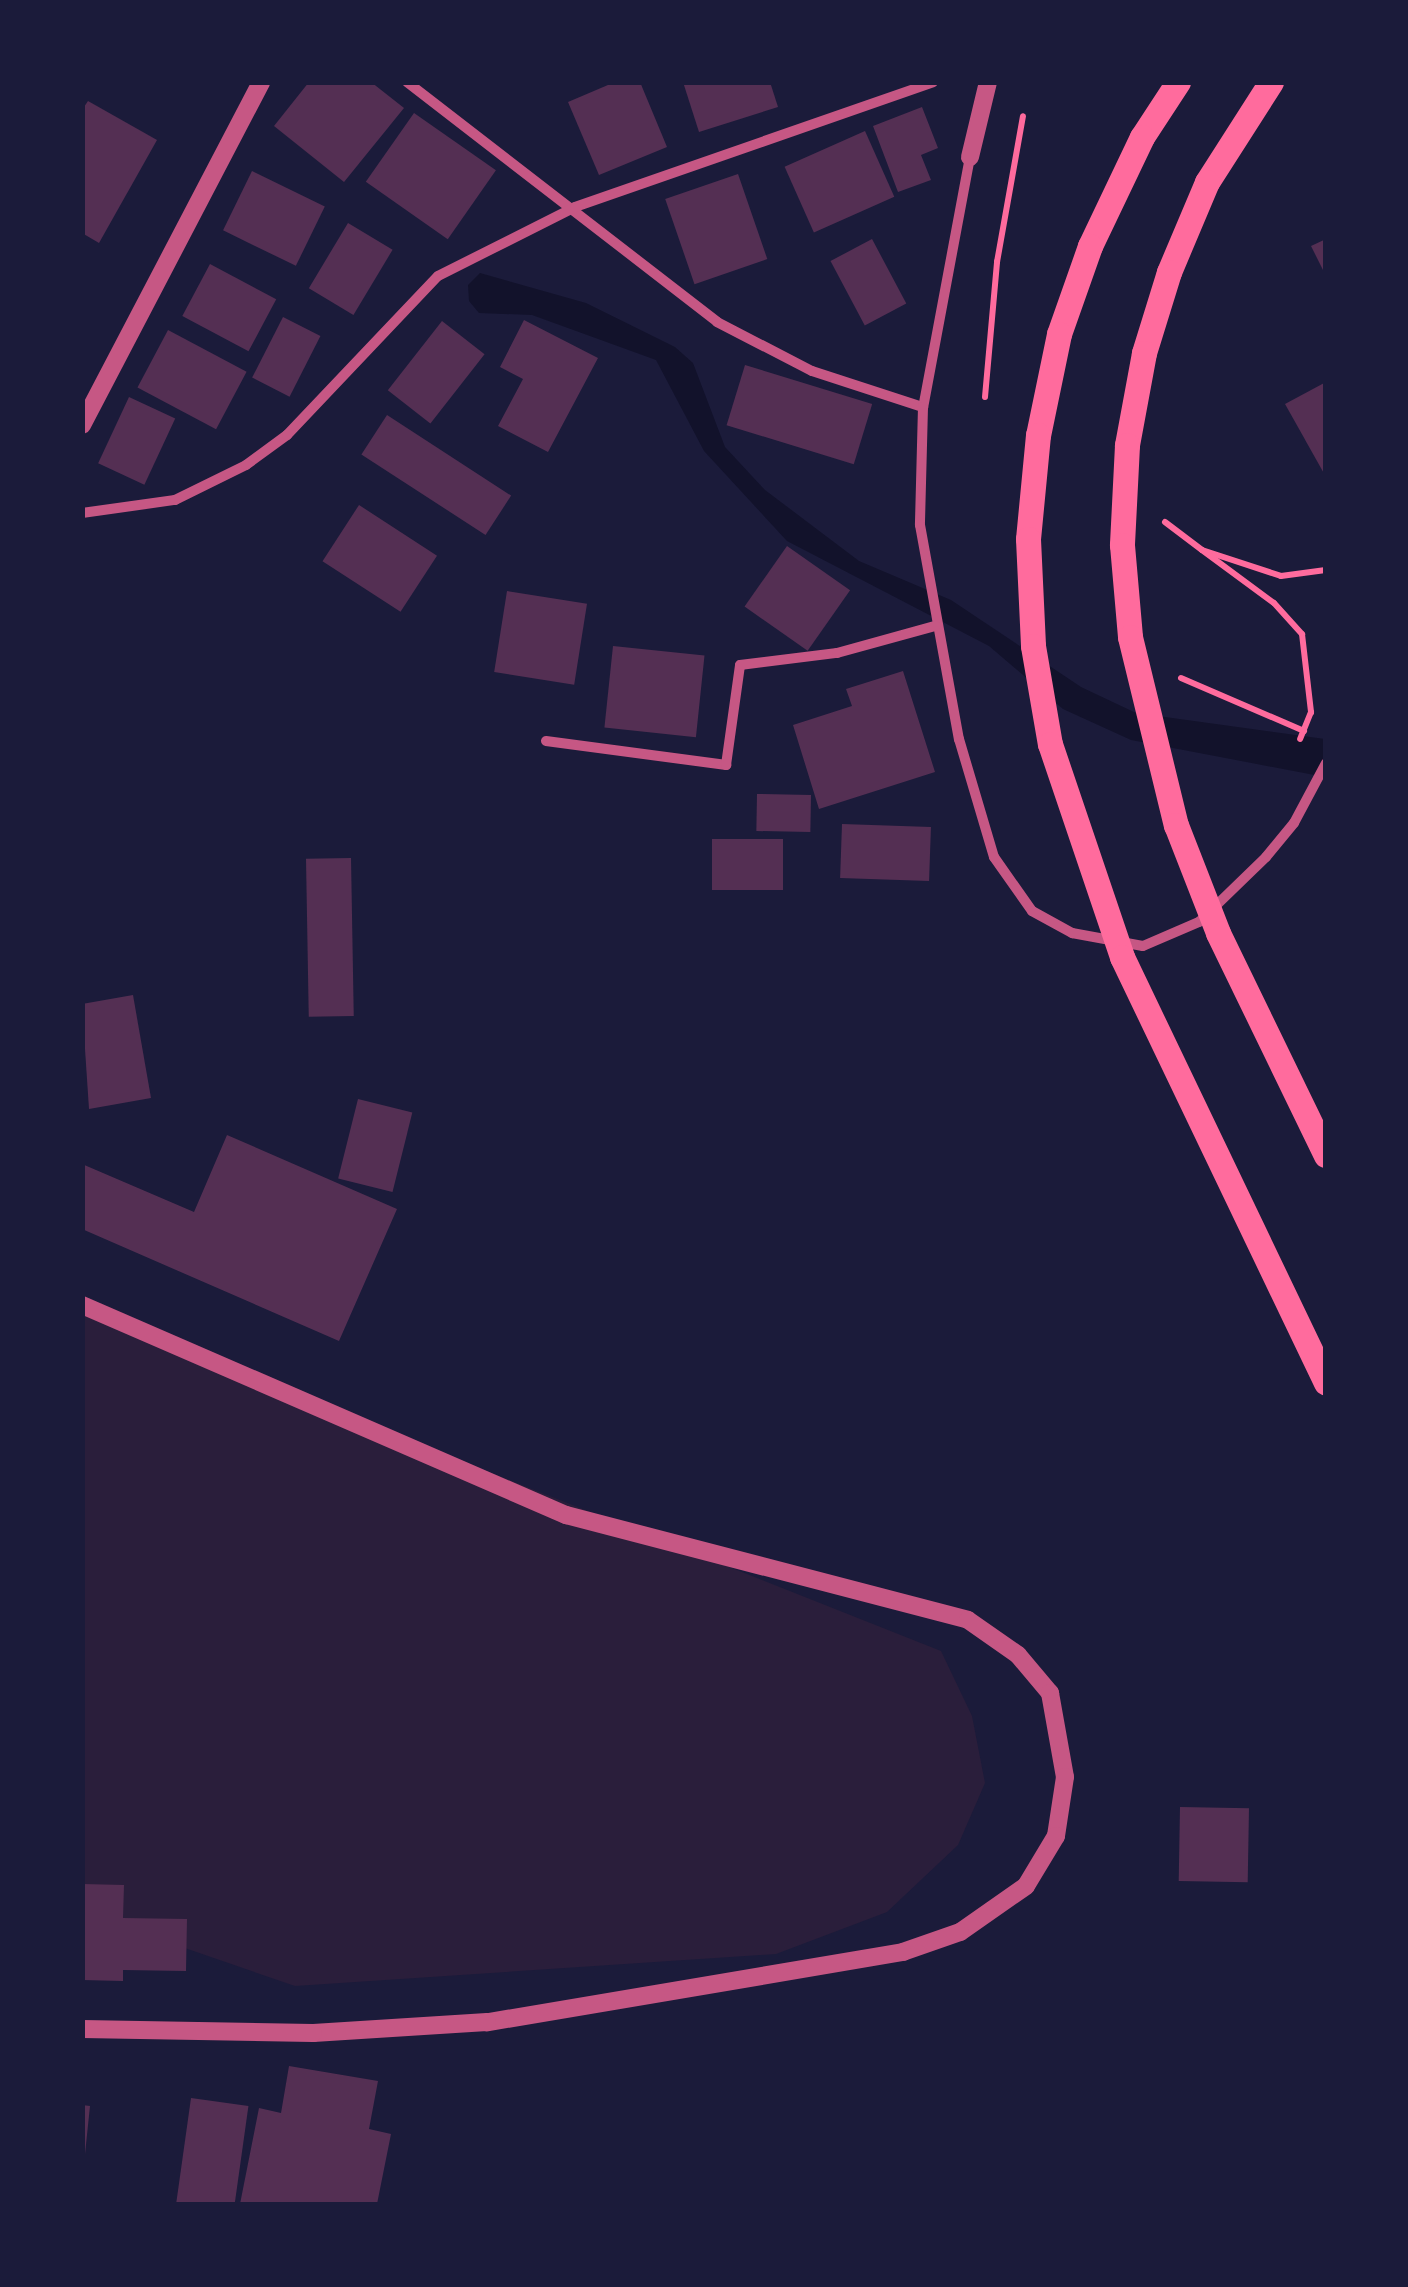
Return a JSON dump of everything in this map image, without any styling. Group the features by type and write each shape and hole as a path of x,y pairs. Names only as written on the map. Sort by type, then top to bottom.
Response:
{"main road":[{"path":"1178,82 1142,137 1090,246 1059,334 1038,435 1028,539 1033,646 1046,725 1080,848 1130,973 1326,1383"},
{"path":"1271,82 1207,182 1144,352 1127,445 1123,525 1130,637 1176,825 1218,932 1326,1154"}],"street":[{"path":"82,424 261,82"},
{"path":"407,82 575,207 717,322 812,371 923,407"},
{"path":"82,513 175,500 246,466 287,435 438,276 575,207 933,82"},
{"path":"988,82 923,407 920,525 934,626 994,857 1032,911 1072,932 1143,946 1199,922 1294,822 1326,763"},
{"path":"546,742 726,765 740,665 837,653 934,626"},
{"path":"82,1305 566,1516 968,1620 1018,1655 1050,1694 1064,1778 1056,1836 1026,1886 960,1932 903,1952 486,2022 313,2033 82,2029"}],"path":[{"path":"986,397 997,262 1026,98"},
{"path":"1156,515 1274,602 1302,634 1311,676 1304,731 1297,744"},
{"path":"1202,550 1281,576 1326,570"},
{"path":"1162,670 1304,731"}],"shaded area":[{"path":"480,273 586,303 675,347 693,363 725,447 765,490 859,561 951,600 1081,687 1136,713 1325,739 1325,777 1131,740 1063,709 989,646 787,541 704,451 656,360 532,315 479,313 469,301 468,285"},
{"path":"83,1311 941,1651 972,1716 985,1783 958,1845 887,1912 776,1954 295,1986 83,1913"}],"building":[{"path":"309,82 371,82 404,108 344,182 274,126"},
{"path":"615,82 640,82 667,147 599,175 568,102"},
{"path":"683,82 770,82 778,107 699,132"},
{"path":"88,101 157,140 99,243 82,233 82,110"},
{"path":"922,107 938,148 921,155 931,180 898,192 873,126"},
{"path":"414,113 496,170 448,239 366,182"},
{"path":"865,131 894,197 814,233 785,167"},
{"path":"252,171 325,207 296,266 223,230"},
{"path":"738,174 767,259 694,284 665,199"},
{"path":"348,223 393,250 353,315 309,288"},
{"path":"872,239 906,303 865,326 831,261"},
{"path":"1326,239 1326,276 1311,246"},
{"path":"210,264 276,299 249,351 182,316"},
{"path":"283,317 320,336 290,397 252,378"},
{"path":"524,320 598,358 548,452 498,426 523,379 500,367"},
{"path":"442,321 485,354 430,424 388,390"},
{"path":"168,330 247,372 216,429 137,387"},
{"path":"745,365 872,404 854,464 727,425"},
{"path":"1326,382 1326,477 1285,404"},
{"path":"129,397 175,419 144,485 98,463"},
{"path":"387,415 511,496 486,535 361,454"},
{"path":"359,505 437,556 401,612 323,561"},
{"path":"787,546 850,590 808,651 745,607"},
{"path":"507,591 587,604 574,685 494,672"},
{"path":"613,646 704,656 696,737 604,728"},
{"path":"903,671 935,772 819,809 793,725 852,706 846,689"},
{"path":"757,794 811,795 810,832 756,831"},
{"path":"842,824 931,827 929,881 840,878"},
{"path":"712,839 783,839 783,890 712,890"},
{"path":"351,858 354,1016 309,1017 306,859"},
{"path":"133,995 151,1098 89,1109 82,1004"},
{"path":"358,1099 412,1113 392,1192 338,1179"},
{"path":"227,1135 397,1209 339,1341 82,1229 82,1164 194,1212"},
{"path":"1180,1807 1249,1808 1248,1882 1179,1881"},
{"path":"82,1884 124,1885 123,1918 187,1919 186,1971 123,1970 123,1981 82,1980"},
{"path":"289,2066 378,2081 369,2129 391,2134 377,2204 240,2204 259,2108 281,2113"},
{"path":"191,2098 248,2106 235,2204 176,2204"},
{"path":"82,2105 90,2106 85,2154 82,2154"}]}
